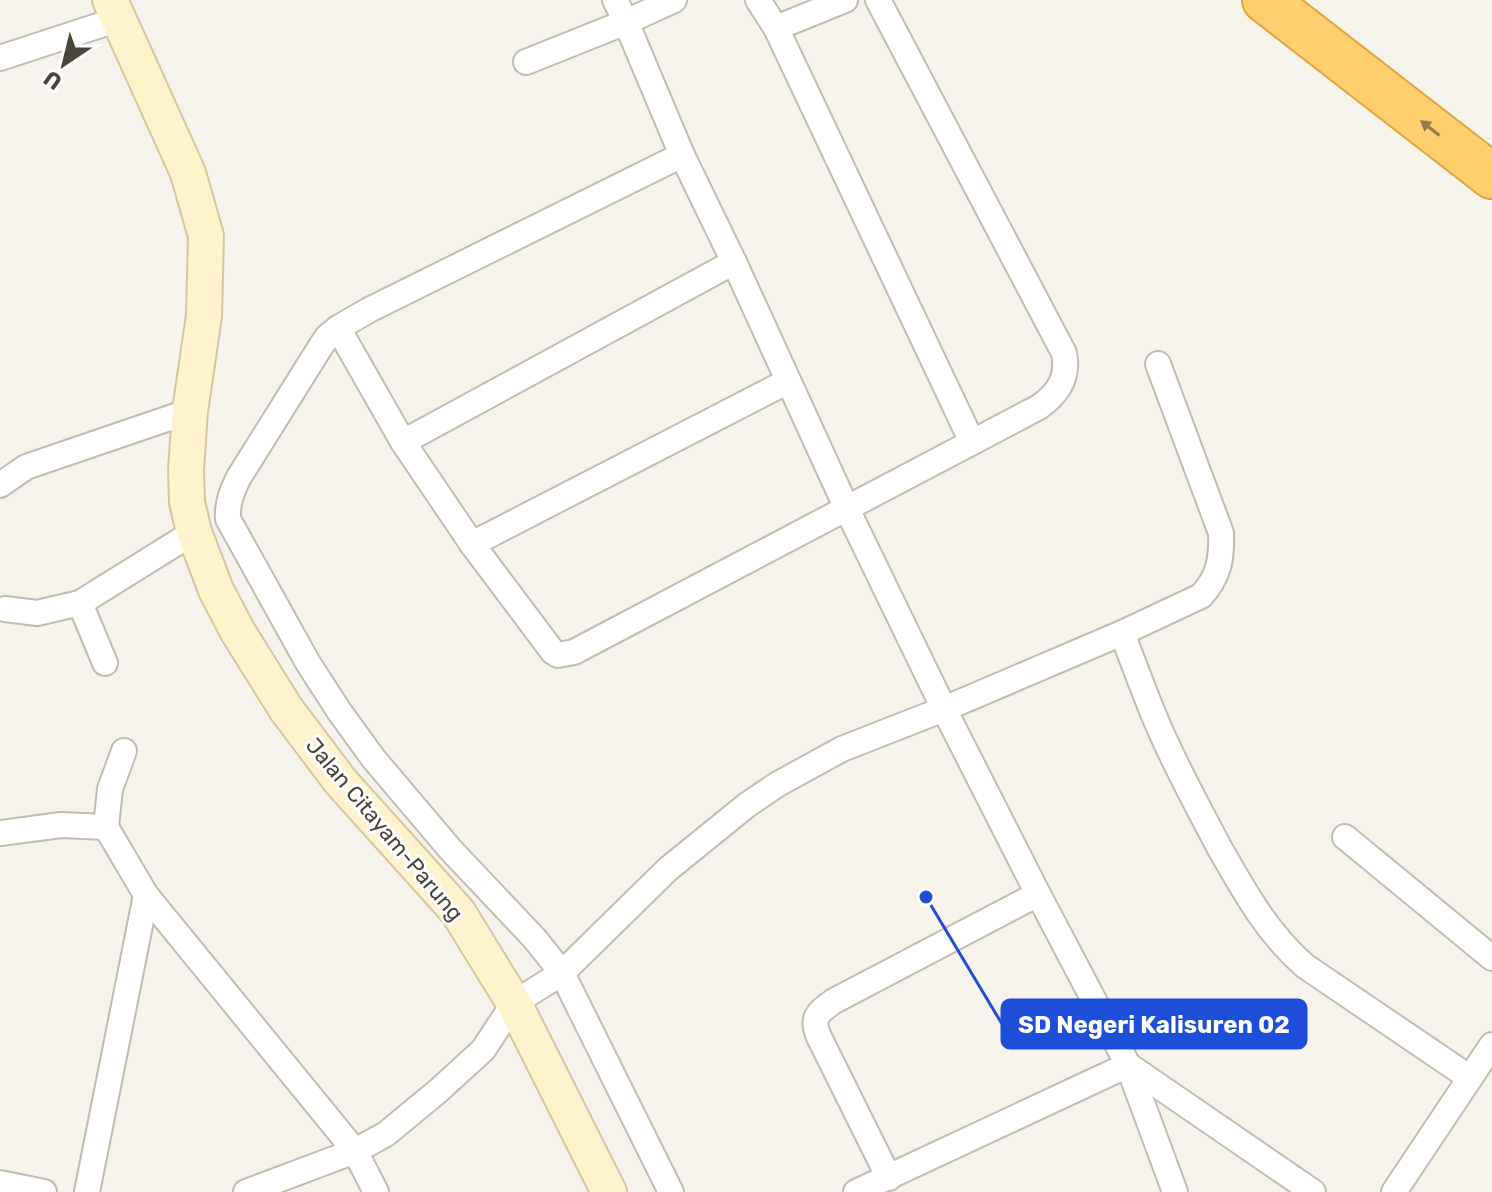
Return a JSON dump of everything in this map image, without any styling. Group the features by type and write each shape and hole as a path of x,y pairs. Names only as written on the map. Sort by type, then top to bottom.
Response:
{"highway":[{"path":"1265,0 1492,176"}],"main road":[{"name":"Jalan Citayam-Parung","path":"114,10 188,173 206,236 204,316 190,411 186,470 187,502 194,532 216,590 286,709 341,782 458,912 514,1003 609,1192"}],"street":[{"path":"526,62 620,11 674,0"},
{"path":"758,0 776,28 972,442"},
{"path":"776,28 845,0"},
{"path":"338,328 403,442 472,544 558,655 566,655 1048,401 1066,375 1064,353 878,0"},
{"path":"0,58 114,10"},
{"path":"620,11 682,155 847,509 944,709 1128,1065 1175,1192"},
{"path":"671,1192 562,973 535,939 424,820 339,711 308,663 228,519 228,508 239,477 321,346 338,328 682,155"},
{"path":"403,442 734,262"},
{"path":"246,1192 355,1151 386,1134 483,1050 514,1003 562,973 668,869 778,784 842,749 944,709 1201,596 1217,574 1222,556 1221,533 1158,364"},
{"path":"472,544 788,381"},
{"path":"0,485 26,467 190,411"},
{"path":"5,609 37,613 80,603 194,532"},
{"path":"80,603 105,663"},
{"path":"1122,633 1158,725 1194,801 1248,898 1269,928 1287,951 1305,966 1470,1078"},
{"path":"124,751 110,789 106,827 146,895 355,1151 376,1192"},
{"path":"0,833 61,825 106,827"},
{"path":"1345,837 1492,958"},
{"path":"889,1178 819,1037 816,1018 834,1001 1038,894"},
{"path":"87,1192 146,895"},
{"path":"1394,1192 1492,1045"},
{"path":"856,1192 1128,1065"},
{"path":"1128,1065 1313,1192"},
{"path":"0,1183 44,1192"}],"place":[{"name":"SD Negeri Kalisuren 02","path":"926,897"}]}
